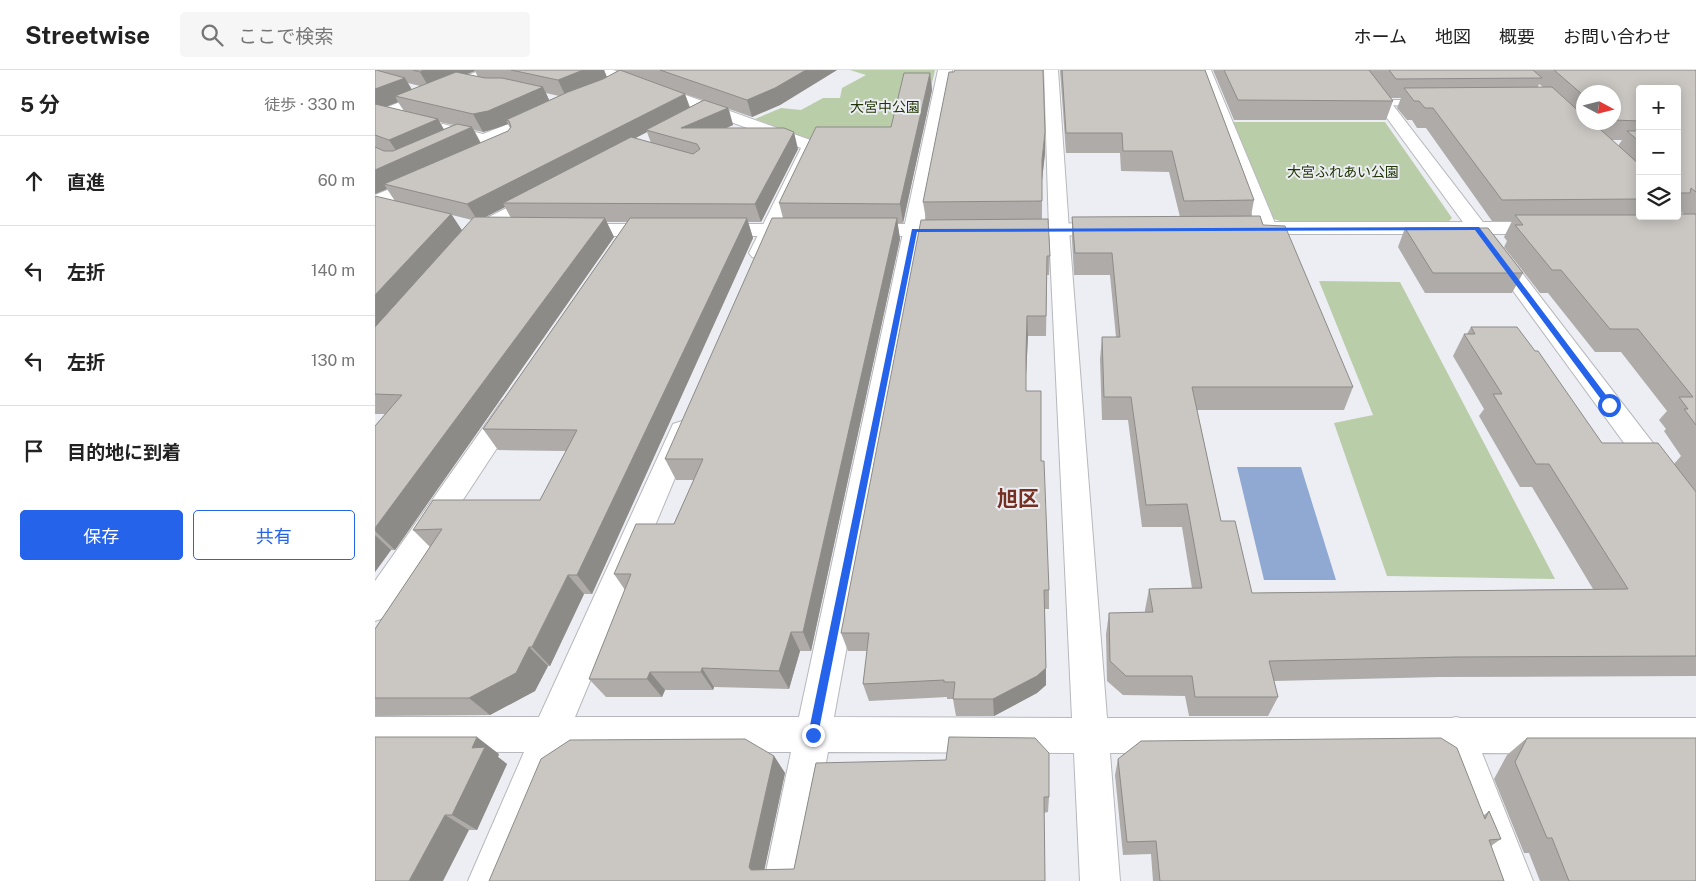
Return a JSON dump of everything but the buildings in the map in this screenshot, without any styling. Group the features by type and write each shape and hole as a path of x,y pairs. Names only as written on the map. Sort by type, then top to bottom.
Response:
{"street":[{"path":"379,116 494,70"},
{"path":"597,70 625,78 810,146 769,230 751,272"},
{"path":"784,881 915,230 945,70"},
{"path":"1051,70 1059,230 1101,881"},
{"path":"1204,70 1267,228"},
{"path":"1359,70 1696,520"},
{"path":"604,90 625,78"},
{"path":"691,118 707,109"},
{"path":"430,126 484,139 504,133 553,111"},
{"path":"379,116 411,122"},
{"path":"482,154 518,138 504,133"},
{"path":"381,207 446,171"},
{"path":"461,252 471,227 557,188"},
{"path":"471,227 518,229"},
{"path":"1228,228 1566,228"},
{"path":"847,230 1128,229"},
{"path":"556,230 827,230"},
{"path":"615,253 631,230"},
{"path":"375,607 526,385"},
{"path":"488,881 549,735 691,408"},
{"path":"375,734 1092,736 1456,734 1696,736"},
{"path":"1456,734 1513,881"}],"lane":[{"path":"459,83 476,87"},
{"path":"412,89 431,94"},
{"path":"1384,103 1442,103"},
{"path":"450,142 467,135"}],"green space":[{"name":"大宮中公園","path":"850,70 935,70 918,144 823,144 755,119 781,108 801,110 823,98 840,98 842,88 866,75"},
{"name":"大宮ふれあい公園","path":"1233,122 1385,122 1452,218 1449,221 1283,222 1274,219"},
{"path":"1319,281 1400,282 1555,579 1387,576 1334,423 1373,415"}],"water":[{"path":"1237,467 1301,467 1336,580 1264,580"}],"district":[{"name":"旭区","path":"1018,498"}],"route":[{"path":"813,735 915,230 1477,228 1609,405"}]}
